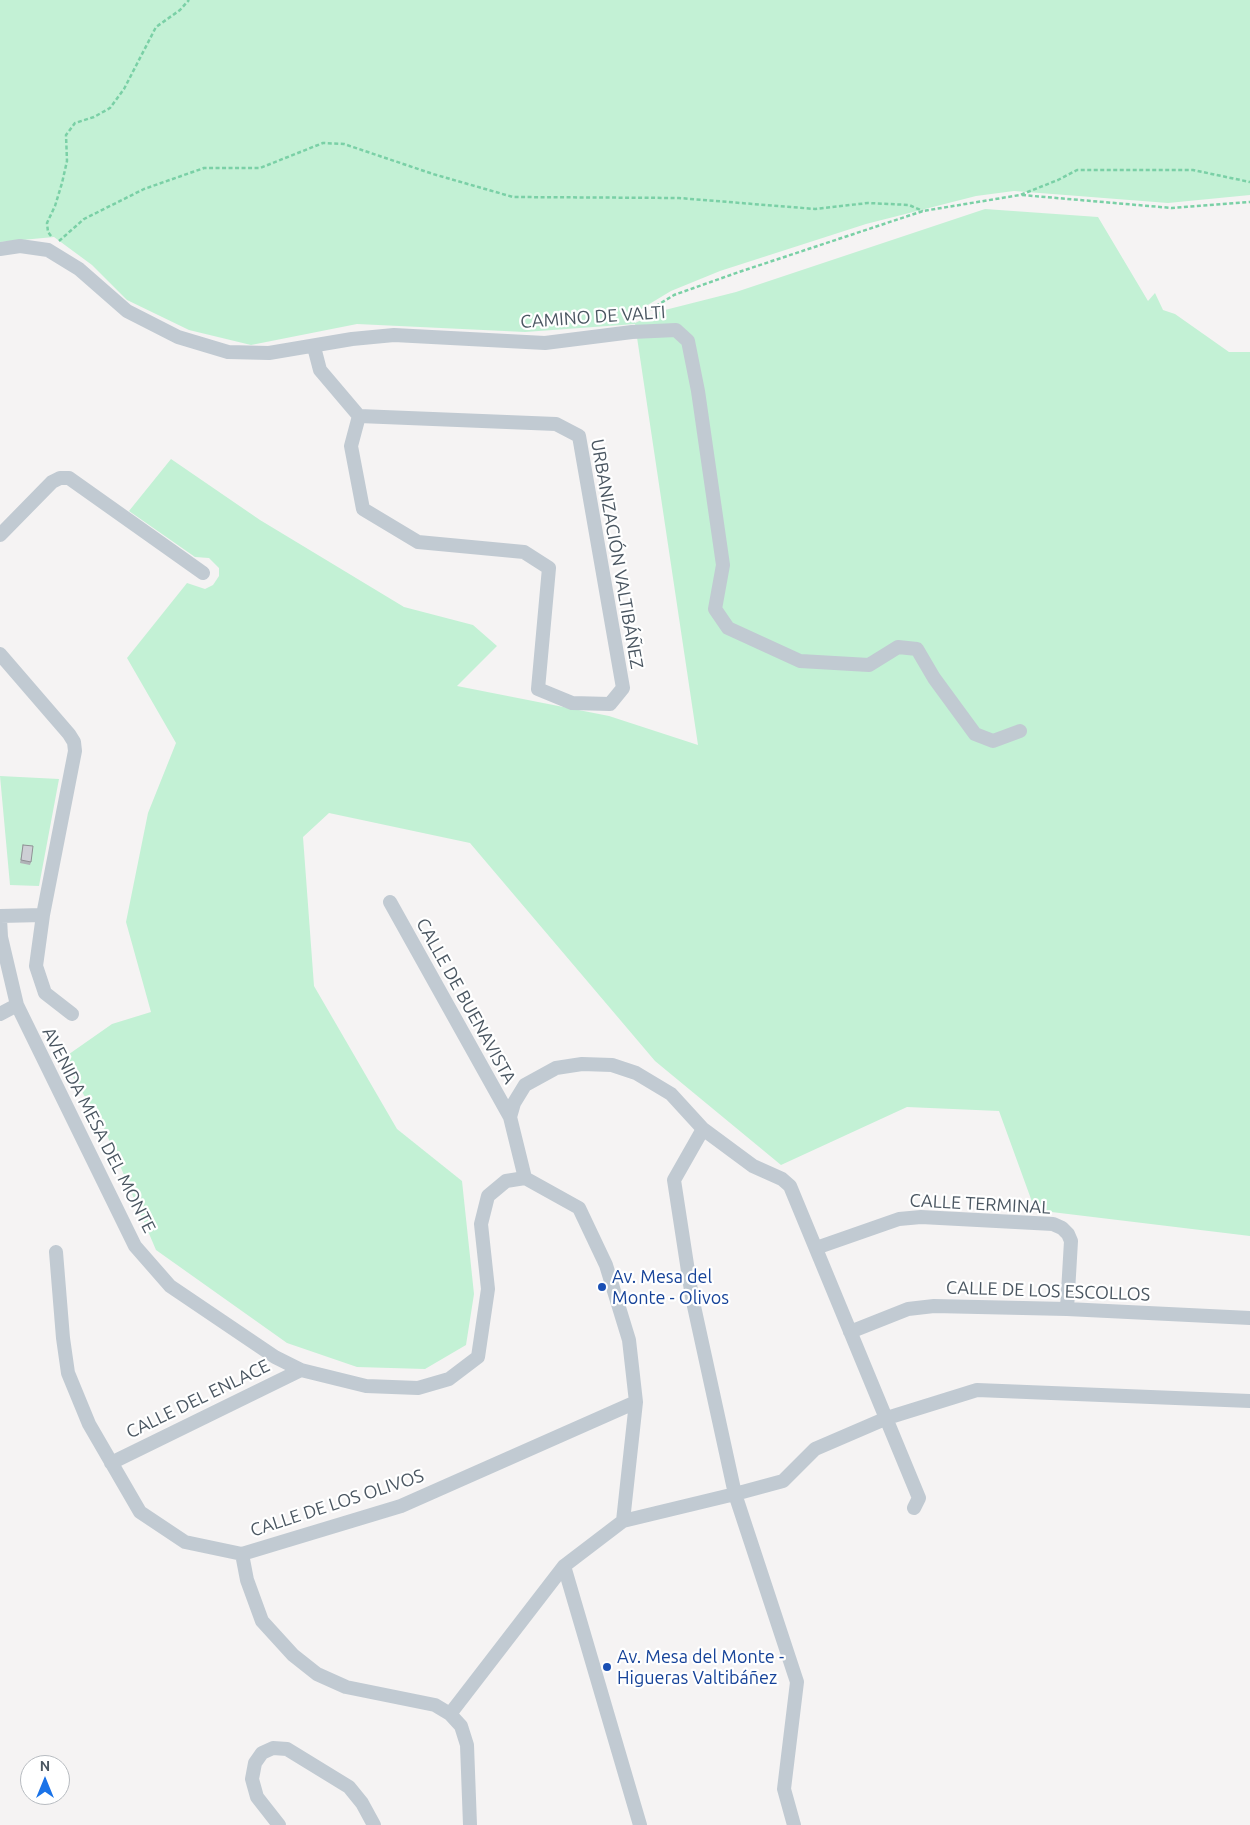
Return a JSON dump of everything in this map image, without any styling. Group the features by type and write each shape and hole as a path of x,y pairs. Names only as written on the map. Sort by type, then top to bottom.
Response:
{"street":[{"name":"CAMINO DE VALTI","path":"0,249 20,246 48,250 79,269 127,311 178,337 228,352 269,353 314,347 352,339 394,335 545,343 632,332 676,330 688,341 698,391 723,565 715,609 728,628 800,661 869,664 898,648 917,649 934,678 975,734 993,741 1020,731"},
{"path":"314,347 320,370 359,416"},
{"name":"URBANIZACIÓN VALTIBÁÑEZ","path":"359,416 556,424 579,436 623,688 610,704 572,703 538,689 549,568 524,552 418,542 363,509 351,446 359,416"},
{"path":"0,535 52,482 60,478 68,478 203,572"},
{"path":"0,654 70,734 74,742 75,751 43,915 36,966 45,993 72,1014"},
{"name":"CALLE DE BUENAVISTA","path":"390,902 510,1117 525,1178"},
{"path":"0,917 43,915"},
{"name":"AVENIDA MESA DEL MONTE","path":"0,917 1,937 17,1005 135,1246 170,1286 275,1357 301,1370 366,1386 418,1388 449,1379 478,1357 488,1289 481,1224 488,1196 506,1181 525,1178"},
{"path":"0,1014 17,1005"},
{"path":"510,1117 514,1103 525,1085 556,1068 582,1064 612,1065 636,1073 671,1094 702,1129 753,1166 782,1179 790,1186 919,1498 914,1508"},
{"path":"702,1129 674,1180 692,1297 735,1494 797,1682 784,1789 794,1825"},
{"path":"525,1178 579,1208 606,1265 629,1340 636,1402 623,1521"},
{"name":"CALLE TERMINAL","path":"816,1248 899,1219 921,1217 1054,1224 1062,1228 1068,1234 1071,1241 1067,1310"},
{"name":"CALLE DE LOS OLIVOS","path":"56,1252 63,1338 68,1373 89,1424 140,1512 185,1542 242,1554 401,1506 636,1402"},
{"name":"CALLE DE LOS ESCOLLOS","path":"850,1332 908,1309 934,1306 1250,1318"},
{"name":"CALLE DEL ENLACE","path":"111,1463 301,1370"},
{"path":"450,1714 564,1566 623,1521 783,1481 815,1449 887,1418 977,1390 1250,1401"},
{"path":"242,1554 247,1580 262,1621 293,1655 317,1674 346,1687 435,1705 450,1714 461,1726 466,1745 470,1825"},
{"path":"564,1566 640,1825"},
{"path":"279,1825 257,1797 252,1779 255,1763 262,1753 273,1748 288,1749 349,1787 362,1803 374,1825"}],"path":[{"path":"189,0 180,10 156,27 124,89 110,108 94,117 75,123 66,135 67,161 55,206 47,223 48,232 57,243 84,219 144,189 204,168 260,168 323,143 344,144 433,174 513,197 679,198 815,209 876,203 909,205 923,211"},
{"path":"632,332 643,314 674,295 923,211 1020,195 1058,180 1077,170 1194,170 1250,182"},
{"path":"1020,195 1172,208 1250,202"}],"green space":[{"path":"0,0 1250,0 1250,195 1168,203 1014,191 976,196 866,224 720,271 671,291 636,312 635,323 661,311 736,292 985,209 1098,217 1148,301 1155,293 1163,310 1175,314 1229,352 1250,352 1250,1236 1035,1210 999,1111 907,1107 781,1165 655,1061 470,843 329,813 303,837 314,986 397,1129 462,1181 474,1294 466,1345 425,1369 357,1367 287,1343 156,1250 104,1128 62,1059 112,1024 151,1012 126,922 148,813 176,743 127,658 187,583 205,589 213,585 219,576 219,568 209,558 195,557 129,511 171,459 260,520 404,607 473,625 497,646 457,686 609,716 698,745 635,324 525,332 357,324 251,345 189,330 127,300 92,265 54,237 0,242"},
{"path":"0,776 59,779 39,886 10,885"}],"building":[{"path":"23,845 33,846 31,862 21,860"}],"place":[{"name":"Av. Mesa del Monte - Olivos","path":"602,1287"},
{"name":"Av. Mesa del Monte - Higueras Valtibáñez","path":"607,1667"}]}
